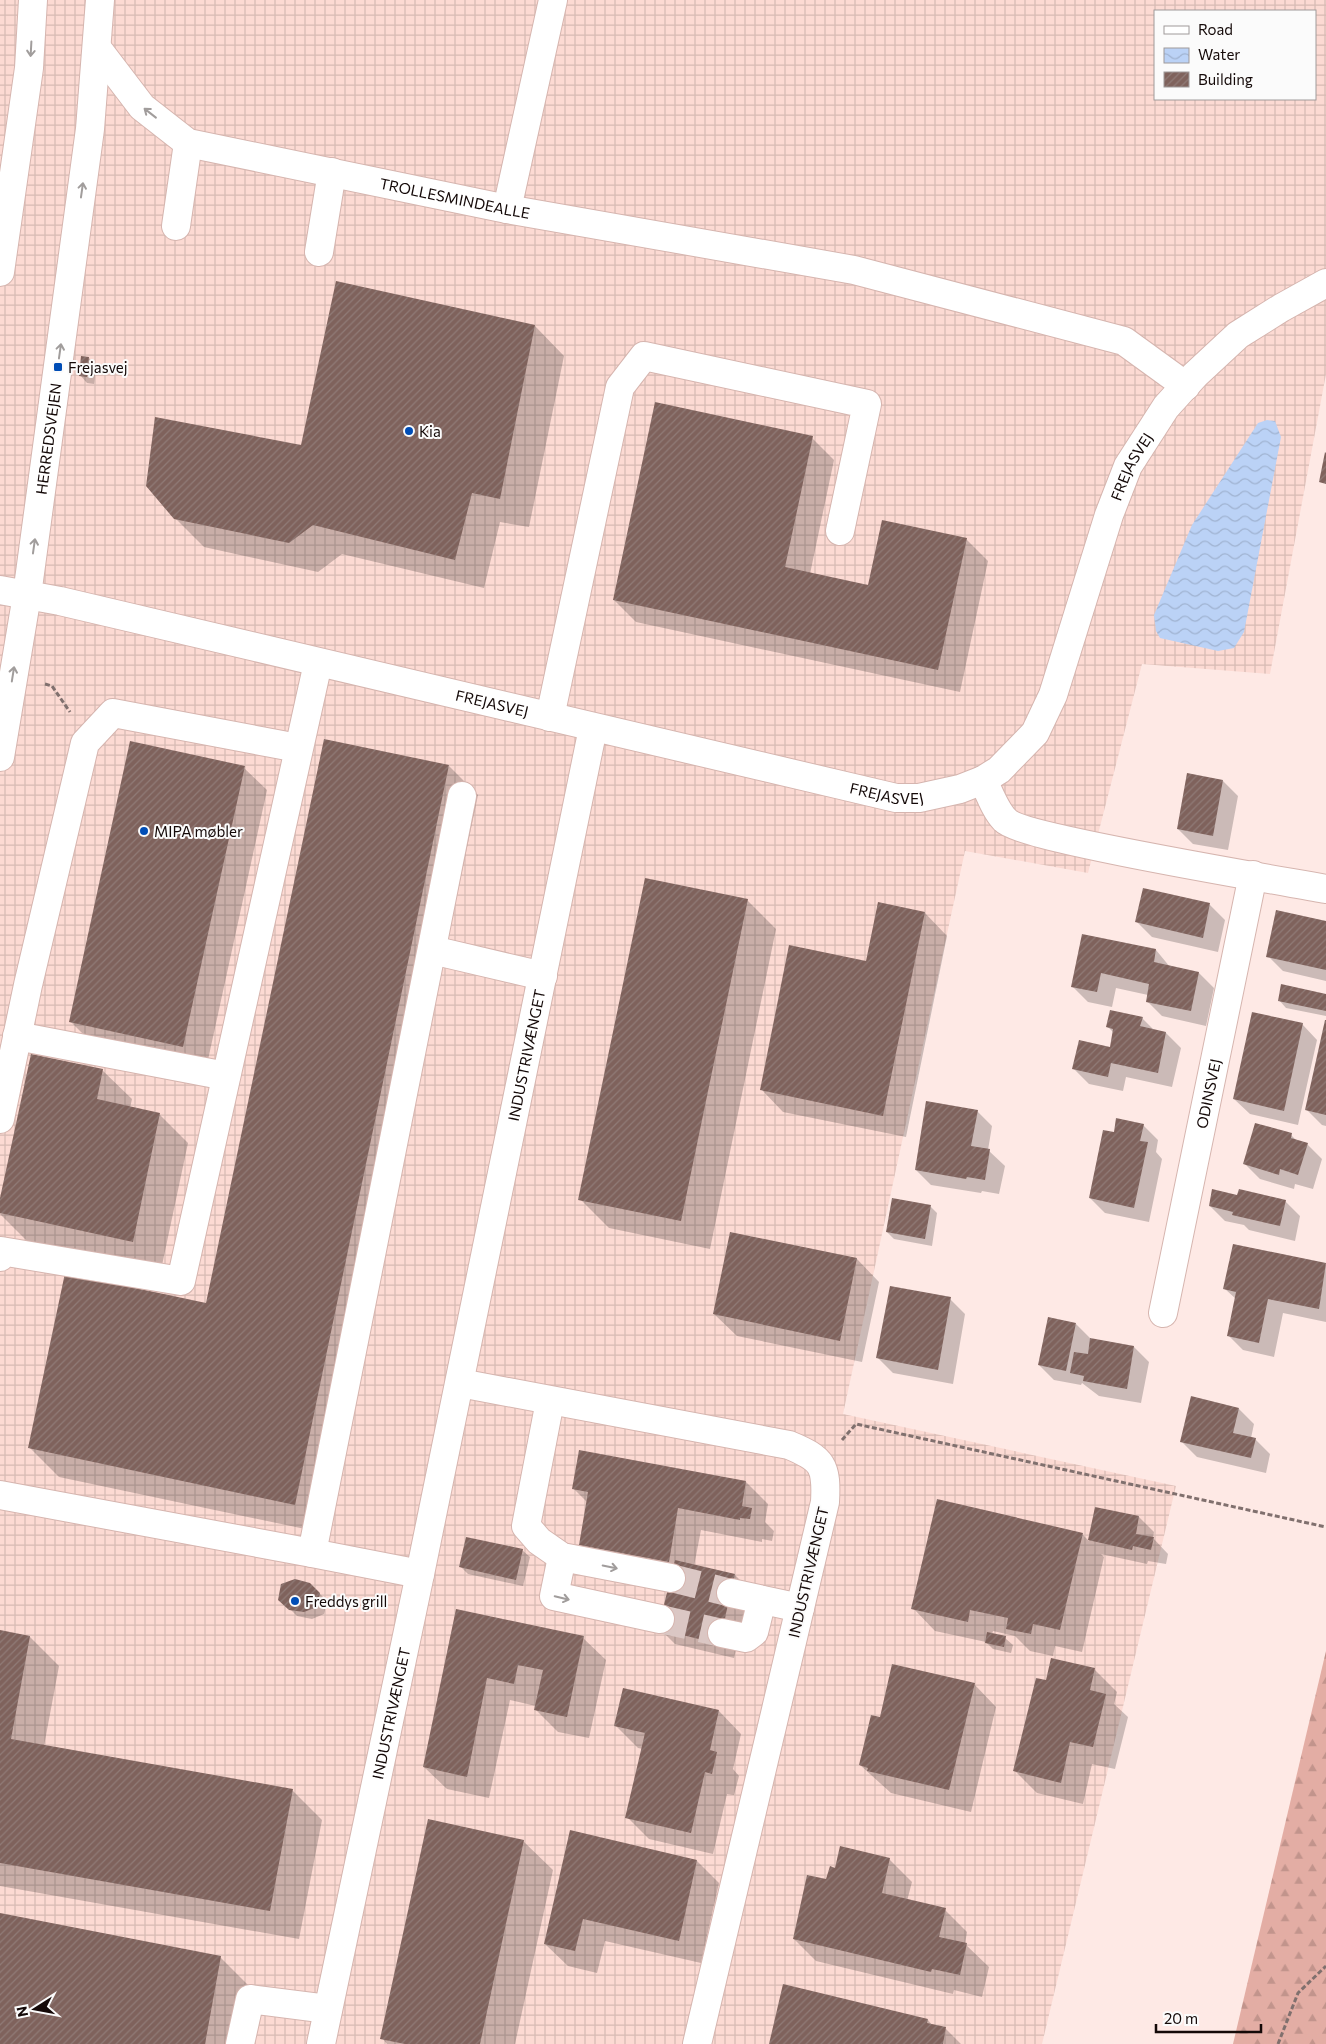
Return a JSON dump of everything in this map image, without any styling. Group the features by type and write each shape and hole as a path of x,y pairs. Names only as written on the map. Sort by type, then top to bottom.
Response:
{"street":[{"path":"0,272 29,68 33,0"},
{"name":"HERREDSVEJEN","path":"0,757 27,595 90,129 100,0"},
{"path":"507,209 553,0"},
{"name":"TROLLESMINDEALLE","path":"96,48 142,107 188,143 507,209 854,270 1124,341 1190,380"},
{"path":"176,226 188,143"},
{"path":"319,252 332,172"},
{"path":"1190,380 1238,335 1326,283"},
{"path":"550,717 620,387 644,356 867,404 840,531"},
{"name":"FREJASVEJ","path":"0,590 896,798 919,798 960,790 983,780 999,770 1035,733 1053,695 1109,515 1128,466 1166,406 1190,380"},
{"path":"0,1253 181,1281 318,663"},
{"path":"0,1119 17,1036 85,743 113,713 298,748"},
{"name":"INDUSTRIVÆNGET","path":"321,2044 460,1383 593,728"},
{"path":"983,780 1005,820 1017,827 1062,838 1326,889"},
{"path":"312,1553 462,796"},
{"name":"ODINSVEJ","path":"1163,1313 1253,875"},
{"path":"432,950 543,976"},
{"path":"17,1036 226,1076"},
{"path":"460,1383 790,1445 808,1453 822,1464"},
{"path":"550,1401 526,1526 539,1541 562,1557 671,1578"},
{"name":"INDUSTRIVÆNGET","path":"697,2044 825,1502 826,1479 822,1464"},
{"path":"0,1495 420,1574"},
{"path":"562,1557 554,1596 660,1619"},
{"path":"731,1593 800,1608"},
{"path":"722,1634 746,1638 754,1632 762,1600"},
{"path":"240,2044 250,1999 328,2009"}],"path":[{"path":"13,672 52,686 89,739"},
{"path":"822,1464 856,1424 1326,1527"},
{"path":"1278,2044 1298,1994 1326,1966"}],"shaded area":[{"path":"0,0 1326,0 1326,374 1270,674 1142,664 1088,873 965,851 843,1414 1176,1486 1042,2044 0,2044"}],"green space":[{"path":"1326,1651 1326,2044 1233,2044"}],"water":[{"path":"1267,420 1275,421 1281,437 1244,632 1234,648 1218,651 1160,638 1156,631 1154,615 1192,525 1258,423"}],"building":[{"name":"Kia","path":"336,281 535,325 500,499 472,493 455,560 313,525 289,543 174,519 146,486 155,417 301,445"},
{"path":"81,356 89,357 87,377 79,376"},
{"path":"655,402 813,436 785,567 868,585 882,520 967,538 938,670 613,600"},
{"path":"1326,453 1326,484 1319,482"},
{"path":"324,739 449,765 295,1505 28,1448 65,1273 206,1303"},
{"path":"130,741 245,766 183,1047 69,1022"},
{"path":"1187,773 1223,780 1213,836 1177,829"},
{"path":"645,878 748,899 681,1221 578,1200"},
{"path":"1143,888 1210,903 1203,938 1135,922"},
{"path":"878,902 925,912 883,1116 760,1090 789,945 866,961"},
{"path":"1276,910 1326,921 1326,970 1266,957"},
{"path":"1082,934 1156,949 1154,962 1199,972 1191,1011 1146,1002 1149,984 1101,973 1097,992 1071,987"},
{"path":"1281,984 1326,994 1326,1011 1278,1001"},
{"path":"1110,1010 1143,1017 1140,1026 1166,1032 1158,1073 1111,1063 1108,1077 1072,1069 1079,1040 1110,1047 1113,1029 1106,1027"},
{"path":"1252,1012 1303,1023 1284,1111 1233,1099"},
{"path":"1326,1020 1326,1115 1305,1110"},
{"path":"31,1054 103,1069 97,1099 160,1113 133,1242 0,1213 0,1198"},
{"path":"926,1101 978,1110 971,1146 990,1149 985,1180 967,1177 966,1179 915,1170"},
{"path":"1116,1118 1144,1124 1140,1141 1148,1142 1134,1208 1089,1198 1103,1130 1114,1132"},
{"path":"1255,1123 1292,1133 1291,1138 1308,1143 1298,1175 1280,1169 1279,1175 1243,1164"},
{"path":"1212,1189 1237,1195 1239,1189 1286,1200 1280,1226 1232,1215 1233,1212 1209,1206"},
{"path":"892,1198 931,1205 925,1239 886,1232"},
{"path":"730,1232 857,1258 840,1341 713,1314"},
{"path":"1233,1244 1326,1263 1319,1309 1268,1299 1259,1343 1227,1336 1236,1292 1223,1289"},
{"path":"890,1286 951,1297 938,1370 876,1358"},
{"path":"1048,1317 1076,1323 1066,1371 1038,1365"},
{"path":"1090,1338 1134,1346 1127,1389 1083,1381 1084,1376 1070,1373 1074,1352 1088,1354"},
{"path":"1191,1396 1239,1408 1233,1433 1256,1438 1251,1458 1180,1442"},
{"path":"579,1450 746,1481 742,1506 752,1508 750,1519 740,1518 740,1520 678,1508 669,1562 579,1545 588,1492 572,1489"},
{"path":"937,1499 1083,1533 1060,1630 1033,1624 1031,1634 1006,1629 1008,1618 970,1610 968,1622 911,1609"},
{"path":"1095,1507 1139,1516 1136,1534 1154,1537 1151,1550 1133,1546 1132,1550 1088,1540"},
{"path":"466,1537 523,1549 516,1580 459,1567"},
{"path":"675,1560 735,1574 719,1644 658,1629"},
{"path":"295,1579 310,1583 320,1593 317,1607 304,1612 289,1610 278,1600 281,1584"},
{"path":"456,1609 584,1636 567,1717 534,1710 543,1670 518,1665 514,1684 487,1678 467,1777 423,1767"},
{"path":"0,1630 30,1636 11,1739 293,1789 270,1911 0,1863"},
{"path":"987,1632 1006,1636 1004,1647 985,1643"},
{"path":"1051,1658 1095,1668 1090,1690 1106,1694 1093,1747 1070,1742 1061,1783 1013,1771 1036,1678 1046,1680"},
{"path":"892,1664 975,1683 949,1790 867,1771 868,1768 859,1765 871,1715 880,1717"},
{"path":"623,1688 719,1710 710,1750 717,1752 712,1774 705,1772 691,1833 625,1818 645,1733 614,1726"},
{"path":"428,1819 524,1840 480,2044 405,2044 380,2039"},
{"path":"570,1830 697,1860 679,1941 583,1919 575,1951 544,1944"},
{"path":"840,1846 890,1858 882,1893 946,1908 939,1937 967,1943 960,1975 932,1969 931,1972 793,1939 807,1875 826,1879 830,1866 835,1868"},
{"path":"0,1913 221,1956 205,2044 0,2044"},
{"path":"783,1984 928,2019 927,2023 946,2027 943,2044 769,2044"}],"tunnel":[{"path":"671,1578 731,1593"},
{"path":"660,1619 722,1633"}],"place":[{"name":"Frejasvej","path":"58,367"},
{"name":"Kia","path":"409,431"},
{"name":"MIPA møbler","path":"144,831"},
{"name":"Freddys grill","path":"295,1601"}]}
